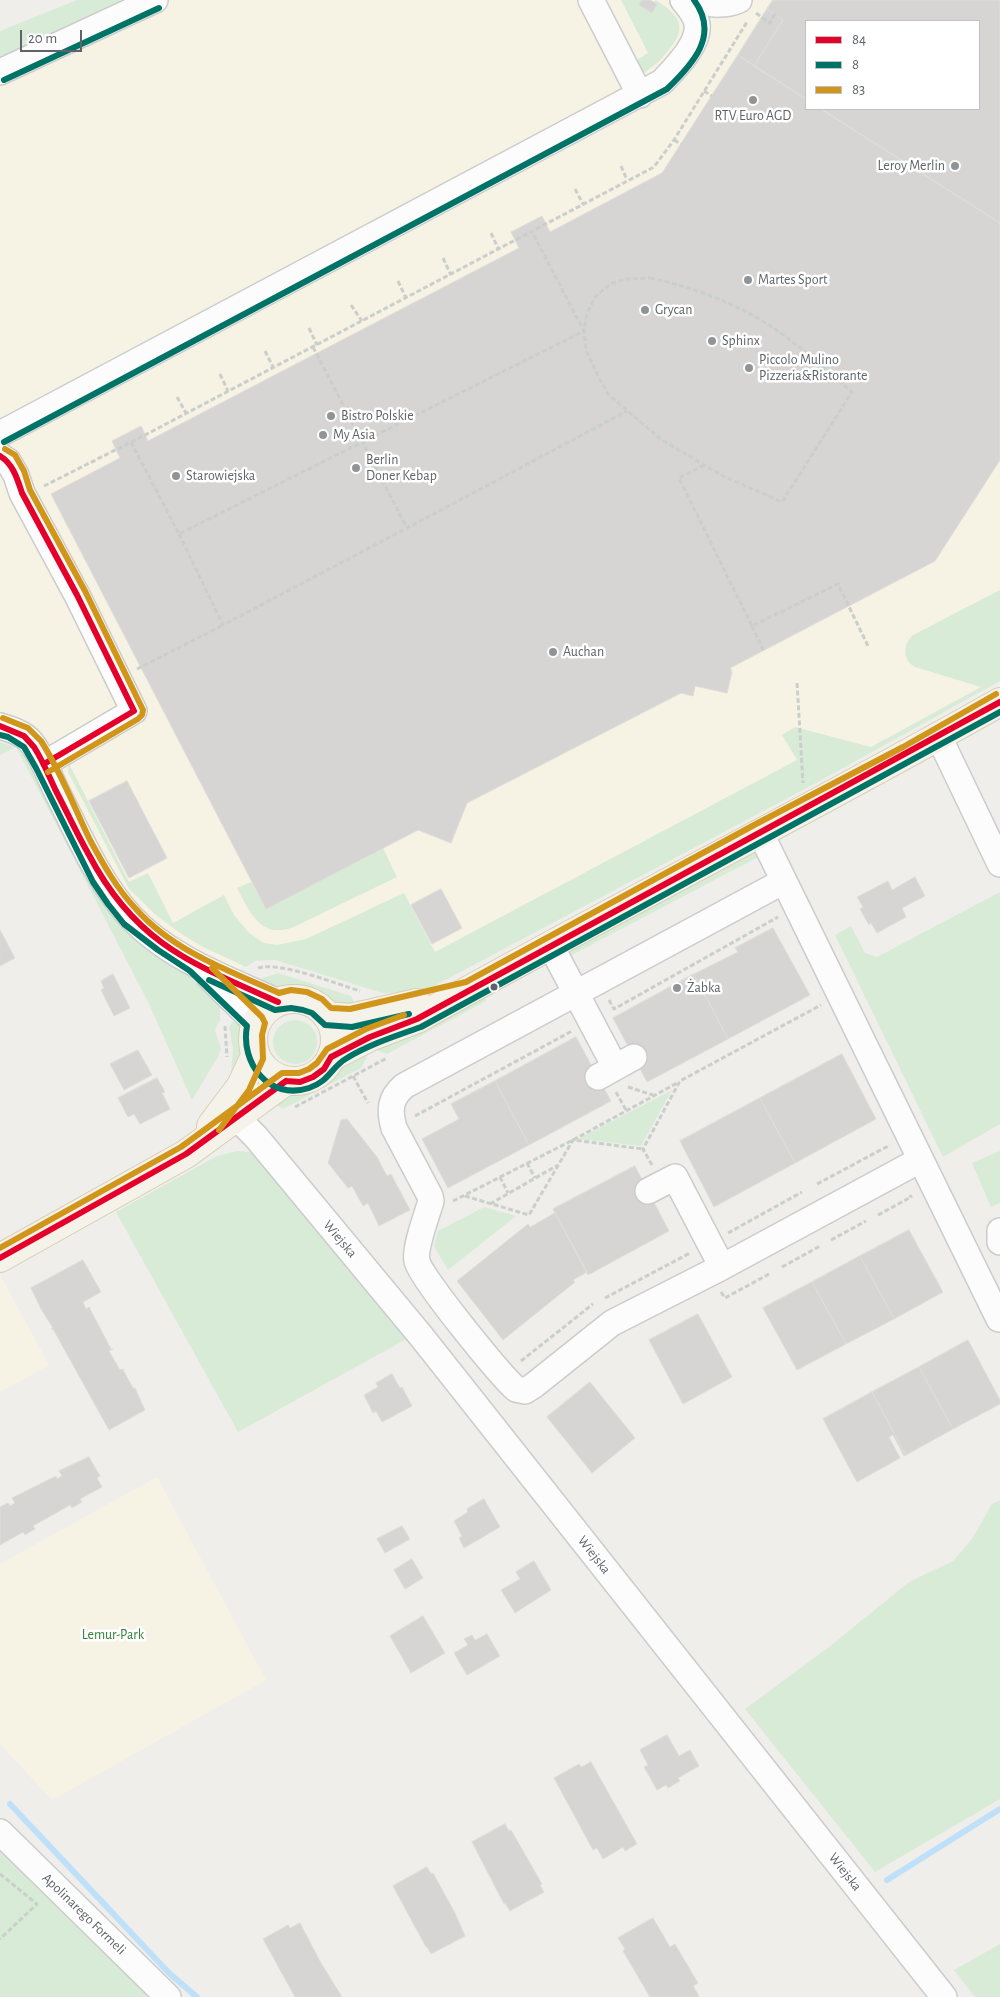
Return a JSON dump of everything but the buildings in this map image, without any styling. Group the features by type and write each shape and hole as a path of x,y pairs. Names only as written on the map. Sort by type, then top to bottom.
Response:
{"main road":[{"path":"331,1057 370,1037 417,1019 760,832 940,737 1000,702"},
{"path":"327,1016 351,1018 367,1016 469,990"},
{"path":"291,999 305,1001 317,1006 327,1016 335,1036 331,1057 324,1069 313,1077 300,1082 286,1081 273,1076 262,1068 255,1056 253,1034 256,1023 265,1011 278,1002 291,999"},
{"path":"186,1154 210,1127 241,1086 255,1056"},
{"path":"0,1258 186,1154 286,1081"}],"street":[{"path":"0,72 155,0"},
{"path":"591,0 640,95"},
{"path":"0,434 662,82 680,63 694,39 697,22 683,0"},
{"path":"699,0 704,3 748,9"},
{"path":"0,456 8,461 12,468 22,494 77,595 134,711 44,764"},
{"path":"0,726 12,730 30,741 44,764 101,878 116,899 144,929 195,964 256,1023"},
{"path":"940,737 1000,864"},
{"path":"760,832 999,1318"},
{"path":"784,881 404,1086 396,1093 391,1102 390,1115 394,1128 431,1201 418,1250 417,1262 422,1275 510,1384 516,1389 525,1391 612,1323 721,1278 806,1223 920,1160"},
{"path":"551,946 617,1072"},
{"path":"195,964 278,1002"},
{"name":"Wiejska","path":"237,1118 256,1138 421,1336 944,1997"},
{"path":"652,1180 675,1177 721,1278"},
{"path":"1000,1231 1000,1242"},
{"path":"421,1336 452,1312"},
{"name":"Apolinarego Formeli","path":"0,1832 168,1997"}],"path":[{"path":"22,494 37,489 131,442 654,167 674,140 704,91 748,9 770,23 775,14"},
{"path":"704,91 712,96"},
{"path":"674,140 681,144"},
{"path":"621,166 627,180"},
{"path":"575,189 583,204"},
{"path":"532,232 584,331"},
{"path":"491,233 499,250"},
{"path":"443,258 451,274"},
{"path":"650,278 680,284 722,299 757,318 790,340 852,392 782,502 723,476 662,440 628,410 609,394 598,376 586,350 584,331 588,313 596,296 610,284 626,279 650,278"},
{"path":"398,282 406,298"},
{"path":"351,305 362,321"},
{"path":"309,328 315,346 362,443 407,528"},
{"path":"179,534 584,331"},
{"path":"266,351 273,368"},
{"path":"220,374 228,391"},
{"path":"177,397 186,413"},
{"path":"141,668 628,410"},
{"path":"131,442 179,534 223,625"},
{"path":"704,465 680,478 763,650"},
{"path":"752,626 838,584 868,646"},
{"path":"797,683 803,786"},
{"path":"607,996 614,1009 786,912"},
{"path":"449,1203 573,1140 829,1001"},
{"path":"412,1118 575,1030"},
{"path":"289,1110 374,1065"},
{"path":"617,1072 654,1095"},
{"path":"652,1180 643,1149 680,1081"},
{"path":"573,1140 643,1149"},
{"path":"464,1196 529,1215 573,1140"},
{"path":"817,1184 892,1144"},
{"path":"527,1163 535,1178"},
{"path":"490,1204 559,1165"},
{"path":"500,1177 508,1193"},
{"path":"878,1215 912,1197 907,1189"},
{"path":"726,1234 802,1192"},
{"path":"832,1240 866,1221"},
{"path":"782,1267 820,1246"},
{"path":"605,1298 697,1249"},
{"path":"721,1278 725,1298 769,1274"},
{"path":"519,1363 593,1304"},
{"path":"0,1874 37,1904 0,1939"}],"shaded area":[{"path":"92,0 1000,0 1000,677 816,776 797,760 435,952 404,894 283,950 244,963 214,1008 149,1004 16,747 0,743 0,42"},
{"path":"0,1275 49,1365 0,1392"},
{"name":"Lemur-Park","path":"157,1477 266,1680 52,1800 0,1744 0,1564"}],"green space":[{"path":"77,0 120,0 120,6 0,62 0,31"},
{"path":"621,0 642,0 639,5 656,0 678,20 679,32 671,47 658,62 642,74 635,61 648,53"},
{"path":"1000,590 1000,681 816,783 434,986 413,992 383,993 275,960 255,961 246,967 201,946 180,933 157,916 129,889 68,772 69,764 129,882 148,873 173,923 224,895 234,915 249,933 264,943 277,945 306,939 404,893 435,952 797,760 782,735 795,727 871,747 981,687 915,667 908,660 905,652 907,643 913,635"},
{"path":"0,742 16,747 0,755"},
{"path":"16,747 24,757 98,893 161,955 226,999 220,1009 220,1020 215,1030 221,1049 192,1100 149,1004"},
{"path":"383,848 397,877 288,929 274,930 266,928 254,917 237,888 251,882 266,909"},
{"path":"752,851 760,856 570,956 573,945"},
{"path":"1000,892 1000,1124 943,1157 835,935 851,926 865,953 877,957"},
{"path":"278,973 351,996 358,1010 332,1006 305,993 284,993 259,982 263,978"},
{"path":"482,993 486,1001 387,1054 378,1051 377,1043"},
{"path":"239,1013 248,1028 239,1077 231,1072 233,1049 229,1027"},
{"path":"291,1020 299,1020 311,1026 317,1042 311,1058 299,1064 291,1064 279,1058 273,1046 273,1038 279,1026"},
{"path":"366,1048 368,1055 361,1068 283,1109 270,1100 290,1091 313,1087 323,1082 337,1066"},
{"path":"672,1090 641,1146 578,1139"},
{"path":"237,1151 250,1152 271,1166 412,1336 238,1432 116,1212 217,1156"},
{"path":"1000,1151 1000,1203 991,1207 972,1163"},
{"path":"484,1207 516,1216 448,1270 434,1246 438,1231"},
{"path":"1000,1500 1000,1799 875,1872 745,1709 829,1647 909,1582 953,1561 972,1539 992,1504"},
{"path":"0,1848 152,1997 0,1997"},
{"path":"1000,1944 1000,1997 975,1997 954,1970"}],"waterway":[{"path":"10,1804 169,1973 197,1997"},
{"path":"887,1880 1000,1809"}],"transit line":[{"name":"8","path":"4,442 667,89 694,59 704,37 701,13 694,0"},
{"name":"8","path":"4,80 159,8"},
{"name":"83","path":"5,449 15,455 24,471 30,490 85,591 143,710 142,715 138,719 48,772"},
{"name":"84","path":"0,456 14,472 22,493 77,595 134,711 44,764"},
{"name":"83","path":"3,718 28,728 41,741 55,765 90,840 105,867 129,901 151,924 184,948 222,968 279,993 291,990 307,992 322,999 331,1008 350,1009 466,982 756,824 903,747 996,694"},
{"name":"84","path":"286,1081 300,1082 313,1077 324,1069 331,1057 370,1037 417,1019 1000,702"},
{"name":"8","path":"0,735 8,737 24,747 93,882 124,924 190,971 247,1026 246,1040 248,1053 260,1076 270,1084 281,1089 295,1091 309,1088 322,1082 337,1066 356,1053 421,1027 1000,712"},
{"name":"84","path":"0,726 24,736 34,747 89,855 107,885 126,910 168,947 192,962 278,1002"},
{"name":"83","path":"212,968 262,1017 265,1023 262,1035 263,1059 249,1090 219,1130"},
{"name":"8","path":"209,980 275,1010 291,1008 312,1013 325,1025 352,1027 409,1014"},
{"name":"83","path":"0,1248 181,1147 282,1073 299,1073 309,1069 317,1063 327,1049 366,1029 404,1015"},
{"name":"84","path":"0,1258 186,1154 286,1081"}],"place":[{"name":"RTV Euro AGD","path":"753,100"},
{"name":"Leroy Merlin","path":"955,166"},
{"name":"Martes Sport","path":"748,280"},
{"name":"Grycan","path":"645,310"},
{"name":"Sphinx","path":"712,341"},
{"name":"Piccolo Mulino Pizzeria&Ristorante","path":"749,368"},
{"name":"Bistro Polskie","path":"331,416"},
{"name":"My Asia","path":"323,435"},
{"name":"Berlin Doner Kebap","path":"356,468"},
{"name":"Starowiejska","path":"176,476"},
{"name":"Auchan","path":"553,652"},
{"name":"Żabka","path":"677,988"}]}
